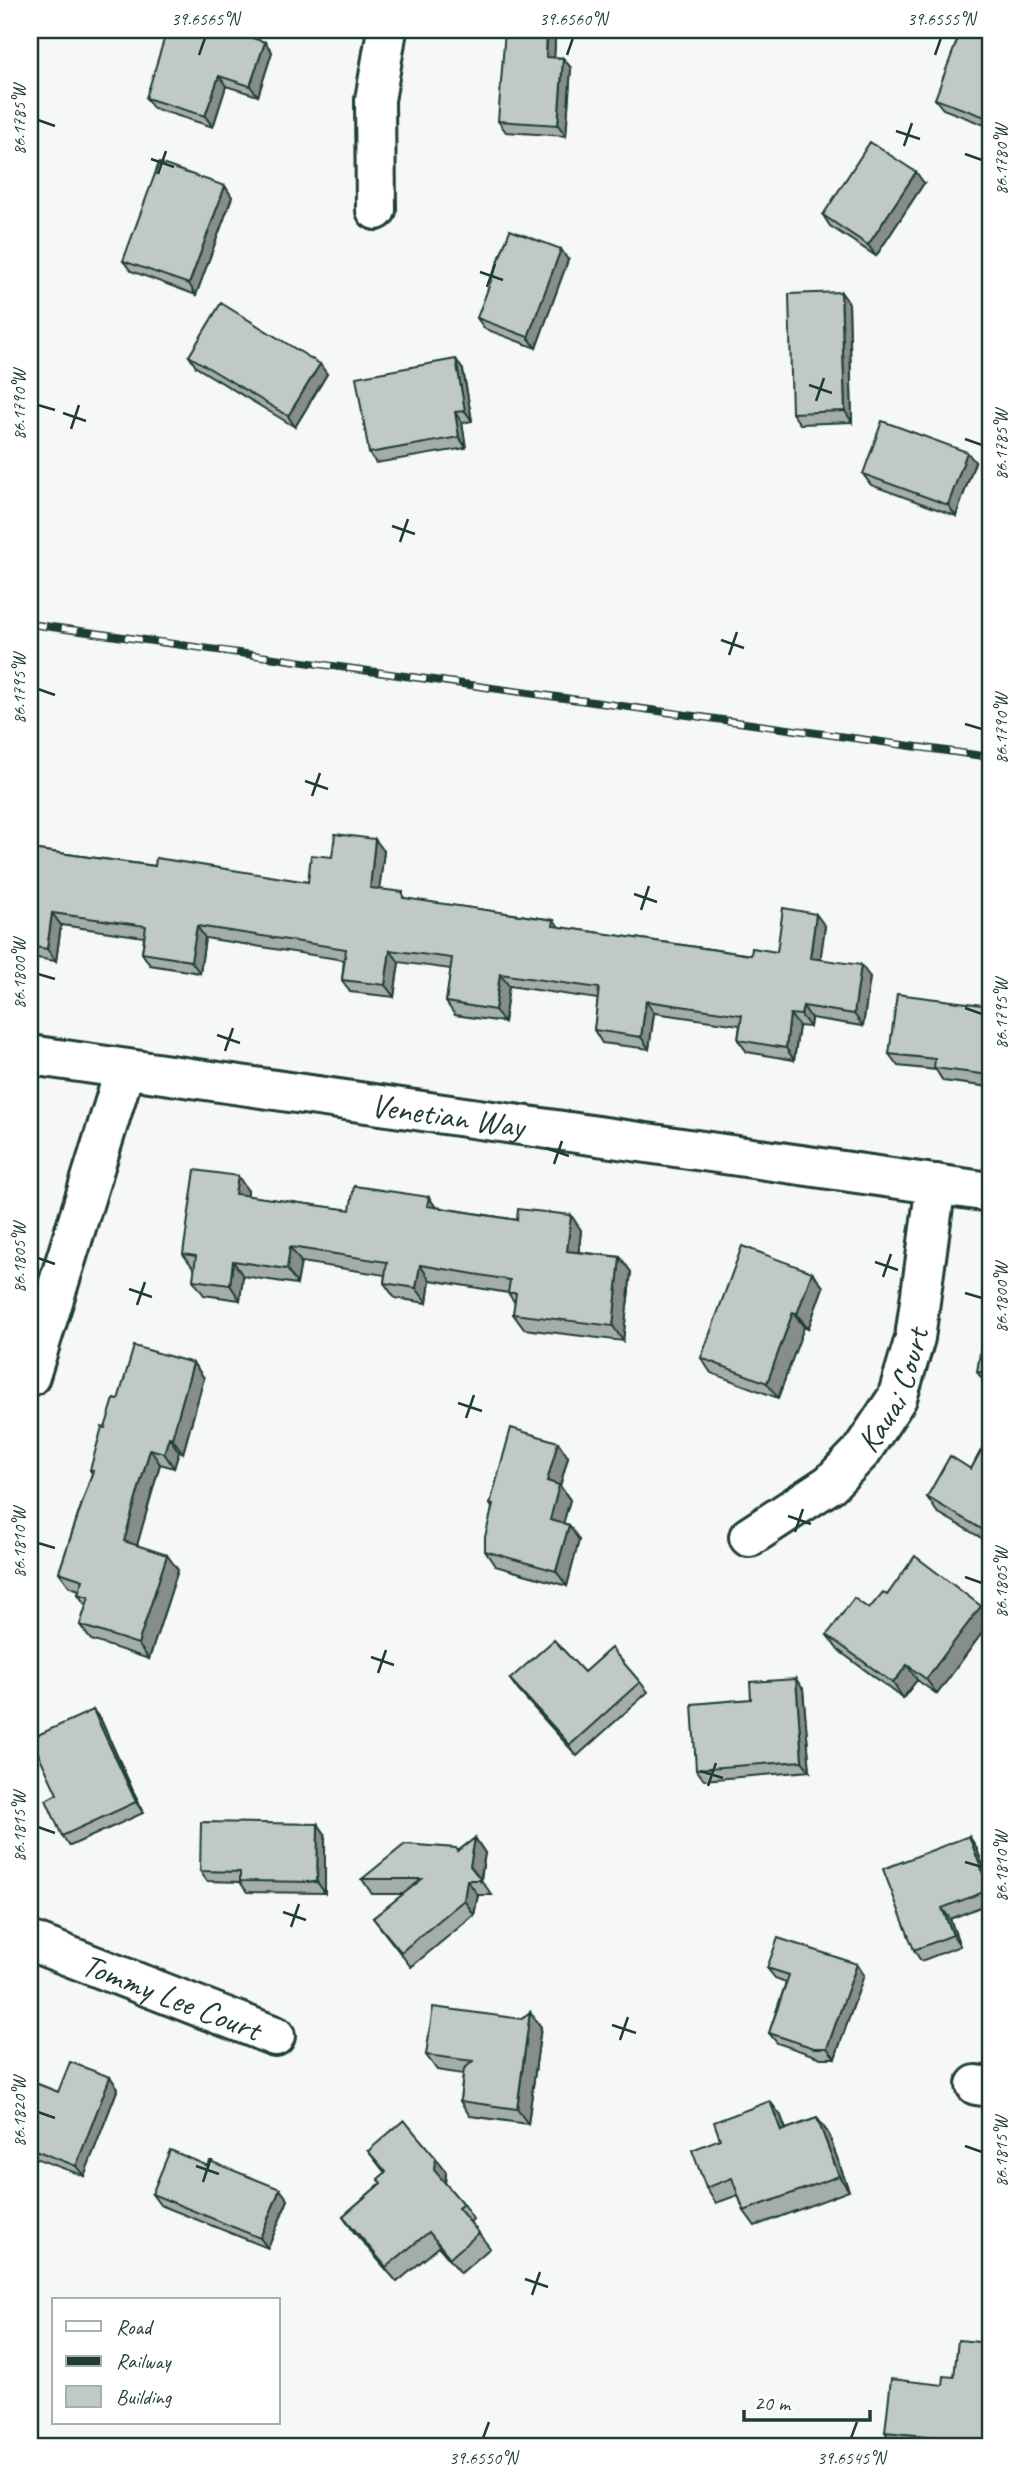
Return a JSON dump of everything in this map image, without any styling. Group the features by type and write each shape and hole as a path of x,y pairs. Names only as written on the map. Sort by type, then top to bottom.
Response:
{"street":[{"path":"376,210 375,100 387,30"},
{"name":"Venetian Way","path":"30,1055 990,1192"},
{"path":"30,1376 125,1069"},
{"name":"Kauai Court","path":"749,1537 830,1483 861,1452 897,1398 915,1338 936,1184"},
{"name":"Tommy Lee Court","path":"30,1941 275,2036"}],"building":[{"path":"167,30 227,30 265,42 250,86 219,76 205,116 146,98"},
{"path":"505,30 547,30 546,57 563,58 558,125 498,121"},
{"path":"961,30 990,30 988,118 935,99"},
{"path":"870,142 916,172 868,245 823,215"},
{"path":"159,163 225,186 189,284 123,261"},
{"path":"510,230 561,249 528,337 477,318"},
{"path":"841,292 845,411 792,413 789,294"},
{"path":"221,303 320,364 288,416 189,356"},
{"path":"456,359 465,411 455,412 459,437 369,453 356,377"},
{"path":"882,421 967,452 948,505 863,474"},
{"path":"335,834 375,839 370,888 403,892 403,898 554,920 553,926 751,955 752,948 777,952 783,908 816,914 810,958 861,965 854,1014 803,1006 801,1015 790,1014 786,1048 738,1040 742,1015 646,1001 641,1037 594,1030 599,988 500,974 495,1010 446,1002 452,958 390,950 385,985 342,980 346,949 197,926 191,961 142,953 146,926 52,913 47,949 30,946 30,849 155,866 156,858 308,882 311,855 332,857"},
{"path":"897,994 990,1006 990,1075 934,1068 935,1059 889,1054"},
{"path":"195,1170 238,1176 235,1194 350,1210 354,1186 429,1197 427,1206 517,1220 518,1209 571,1215 567,1251 620,1257 613,1326 513,1314 516,1293 508,1293 510,1280 420,1265 416,1288 384,1283 387,1262 290,1247 287,1269 233,1261 230,1285 193,1280 196,1256 183,1254"},
{"path":"742,1246 812,1272 797,1314 793,1312 767,1383 701,1358"},
{"path":"983,1334 990,1335 990,1373 977,1372"},
{"path":"134,1346 193,1363 172,1438 169,1437 164,1453 150,1449 124,1541 167,1555 138,1644 80,1625 89,1597 78,1594 83,1580 59,1572 93,1471 90,1470 102,1427 105,1428 114,1399 118,1400"},
{"path":"511,1428 558,1442 547,1481 559,1485 550,1520 569,1525 556,1571 485,1551 485,1537 493,1505 490,1504"},
{"path":"990,1434 990,1534 927,1497 950,1456 971,1469"},
{"path":"915,1556 981,1606 926,1679 907,1665 893,1683 827,1635 854,1598 869,1609 883,1592 887,1595"},
{"path":"554,1640 584,1672 611,1648 640,1682 570,1745 510,1679"},
{"path":"796,1679 802,1761 696,1769 692,1704 751,1699 750,1682"},
{"path":"93,1710 136,1802 62,1836 46,1800 57,1794 31,1738"},
{"path":"201,1822 318,1824 317,1882 240,1881 240,1872 200,1871"},
{"path":"969,1836 989,1890 942,1908 953,1935 914,1950 883,1869"},
{"path":"475,1838 470,1866 481,1880 467,1880 464,1900 401,1952 373,1918 422,1879 362,1879 405,1844 456,1848 458,1851"},
{"path":"778,1938 857,1964 827,2048 814,2048 769,2033 789,1975 767,1968"},
{"path":"433,2007 522,2019 530,2012 517,2109 460,2101 464,2069 473,2061 426,2055"},
{"path":"70,2062 110,2077 76,2166 30,2148 30,2081 58,2092"},
{"path":"770,2101 781,2131 817,2118 839,2176 744,2211 732,2178 706,2188 692,2150 720,2139 714,2122"},
{"path":"404,2120 435,2157 434,2170 463,2204 458,2208 479,2233 450,2258 429,2232 386,2267 343,2216 381,2183 378,2179 386,2172 368,2151"},
{"path":"170,2150 208,2166 210,2161 280,2189 260,2238 152,2194"},
{"path":"958,2340 990,2343 990,2443 971,2440 970,2447 935,2447 936,2437 885,2432 891,2379 943,2385 944,2376 954,2377"}],"railway":[{"path":"30,624 990,757"}]}
